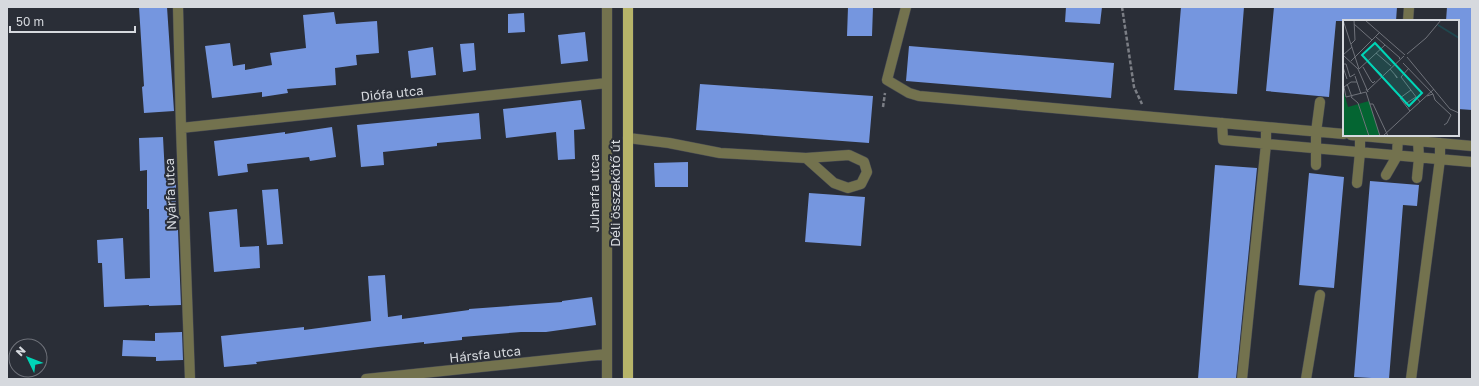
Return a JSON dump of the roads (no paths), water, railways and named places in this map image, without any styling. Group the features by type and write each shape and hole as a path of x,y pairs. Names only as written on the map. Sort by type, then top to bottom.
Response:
{"main road":[{"name":"Déli összekötő út","path":"628,7 628,379"}],"street":[{"name":"Nyárfa utca","path":"178,7 190,379"},
{"name":"Juharfa utca","path":"607,7 607,379"},
{"path":"906,7 887,80 909,93 927,96 1343,134"},
{"path":"1408,20 1409,7"},
{"name":"Diófa utca","path":"181,128 606,83"},
{"path":"1316,165 1316,132 1320,102"},
{"path":"1222,123 1223,140 1472,162"},
{"path":"1242,379 1266,144 1266,127"},
{"path":"1357,136 1360,152 1357,183"},
{"path":"1378,136 1472,146"},
{"path":"1386,175 1397,156 1398,137"},
{"path":"628,138 669,143 720,153 806,158 849,155 864,162 867,172 860,184 848,188 834,183 806,158"},
{"path":"1417,178 1419,158 1418,141"},
{"path":"1411,379 1440,160 1440,143"},
{"path":"1306,379 1320,295"},
{"name":"Hársfa utca","path":"366,379 607,354"}]}
